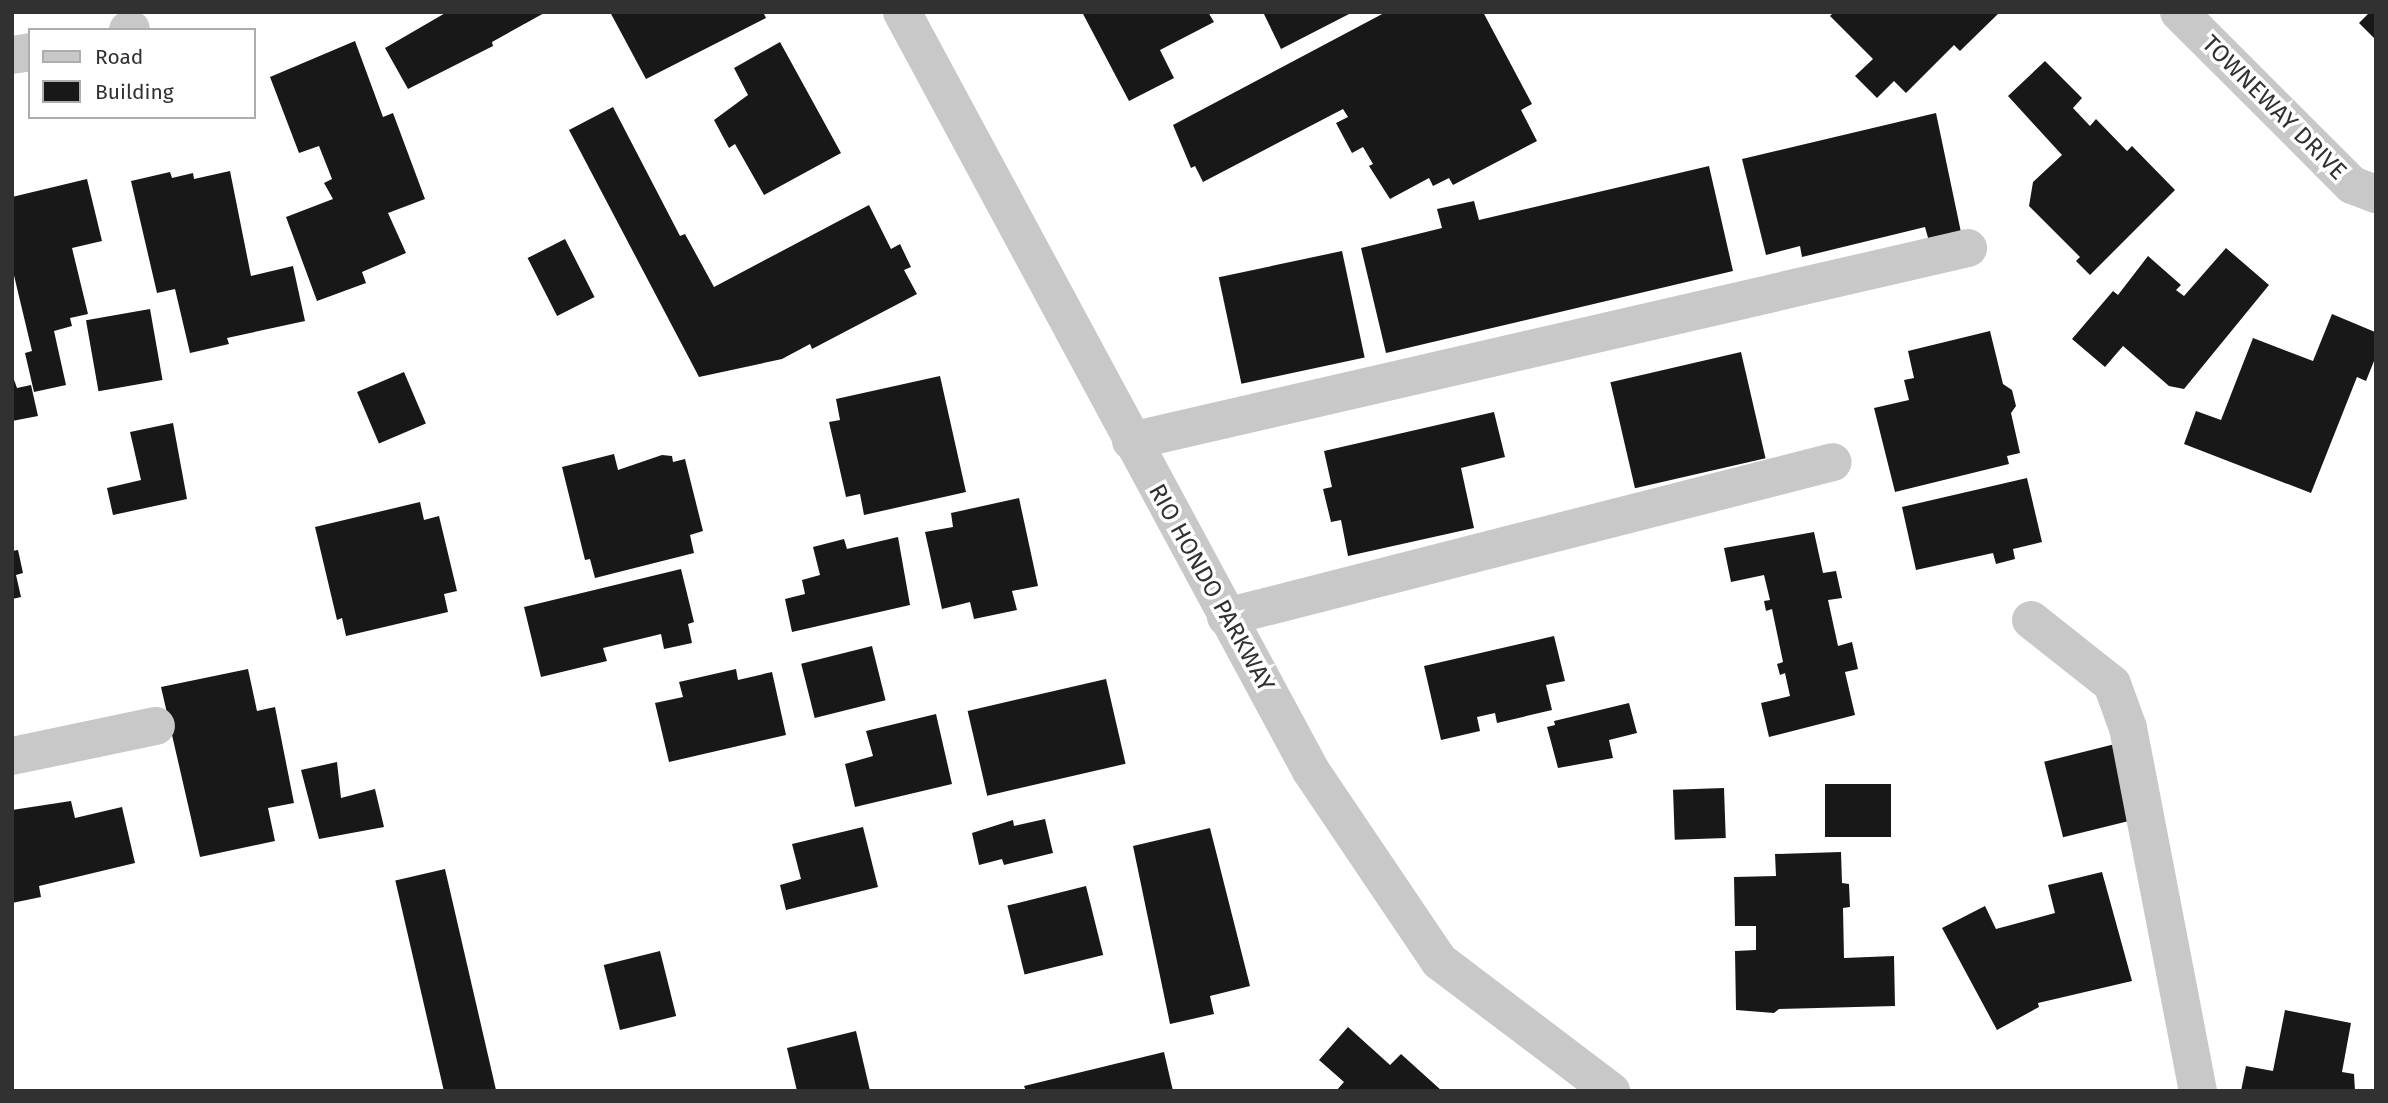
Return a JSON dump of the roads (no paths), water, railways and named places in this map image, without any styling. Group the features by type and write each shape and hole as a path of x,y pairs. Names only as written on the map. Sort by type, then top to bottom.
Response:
{"street":[{"name":"RIO HONDO PARKWAY","path":"902,12 1311,771 1439,961 1611,1091"},
{"name":"TOWNEWAY DRIVE","path":"2179,12 2352,185 2376,194"},
{"path":"1131,441 1968,248"},
{"path":"1226,617 1833,462"},
{"path":"2031,620 2112,684 2128,728 2198,1091"},
{"path":"12,756 156,726"}]}
